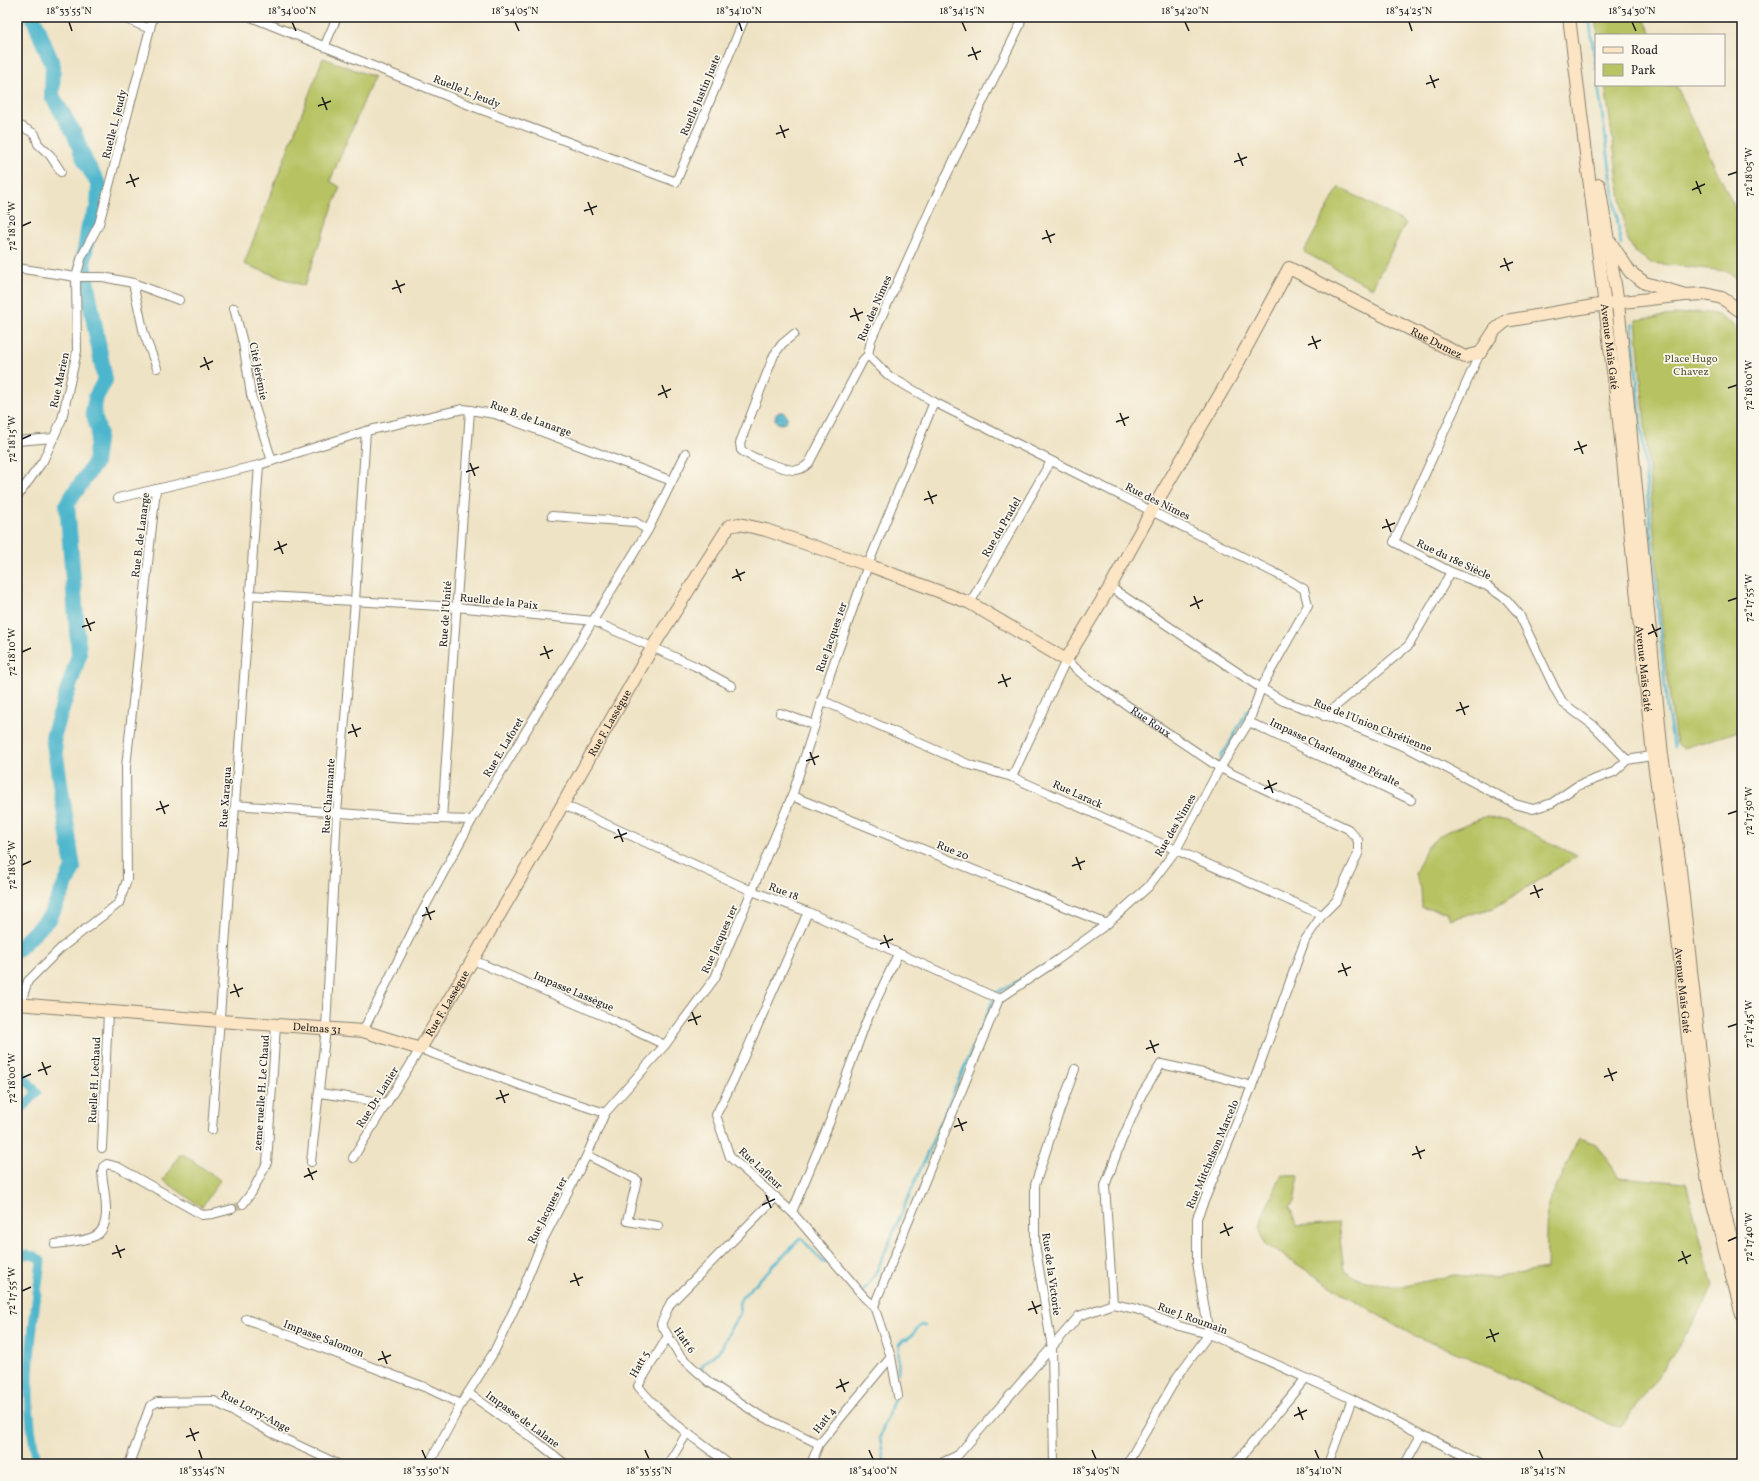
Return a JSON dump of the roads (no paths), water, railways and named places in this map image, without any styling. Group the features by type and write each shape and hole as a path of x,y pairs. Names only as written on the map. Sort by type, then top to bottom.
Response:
{"main road":[{"name":"Avenue Maïs Gaté","path":"1569,17 1618,411 1658,755 1695,1110 1711,1197 1742,1315"},
{"name":"Avenue Maïs Gaté","path":"1577,17 1606,234 1618,303 1658,755 1679,860 1709,1136 1723,1207 1742,1278"},
{"path":"1606,234 1617,254 1630,272 1645,283 1685,295"},
{"name":"Rue Dumez","path":"1152,510 1232,374 1289,268 1465,357 1480,353 1495,330 1506,320 1605,304 1705,294 1722,298 1742,312"},
{"path":"1066,660 1110,587 1152,510"},
{"name":"Rue F. Lassègue","path":"420,1049 473,960 652,648 729,526 739,524 766,530 868,565"},
{"name":"Rue Roux","path":"868,565 970,603 1066,660"},
{"name":"Delmas 31","path":"18,1004 220,1021 362,1030 420,1049"}],"street":[{"path":"121,17 150,29"},
{"name":"Ruelle L. Jeudy","path":"82,256 99,224 153,17"},
{"name":"Ruelle L. Jeudy","path":"251,17 325,45 477,108 676,182"},
{"path":"325,45 337,17"},
{"name":"Ruelle Justin Juste","path":"676,182 745,17"},
{"name":"Rue des Nimes","path":"999,998 1056,961 1107,924 1148,887 1176,850 1220,768 1249,722 1262,688 1308,605 1304,589 1152,510 934,402 889,376 868,354 871,340 877,326 941,187 1020,26 1021,17"},
{"path":"17,124 35,134 38,144 50,155 61,172"},
{"name":"Rue Marien","path":"17,497 43,461 62,418 77,351 76,276 82,256"},
{"path":"17,268 76,276 103,277 133,283 179,300"},
{"path":"133,283 144,334 157,368"},
{"name":"Cité Jérémie","path":"234,308 243,343 251,395 272,461"},
{"path":"794,334 782,344 774,354 740,443 741,450 747,456 794,470 802,469 809,463 863,360 868,354"},
{"name":"Rue du 18e Siècle","path":"1480,353 1394,542 1451,572 1487,586 1506,599 1520,614 1555,689 1563,702 1593,725 1627,760"},
{"name":"Rue Jacques 1er","path":"430,1464 460,1404 494,1352 518,1301 542,1242 587,1155 605,1113 665,1045 715,978 792,796 815,725 821,700 868,565 934,402"},
{"name":"Rue B. de Lanarge","path":"18,1004 28,981 61,948 119,903 127,880 126,767 156,489 259,465 366,432 463,409 494,414 672,481"},
{"name":"Rue de l'Unité","path":"442,819 470,410"},
{"name":"Rue Charmante","path":"312,1162 326,1028 337,813 355,601 366,432"},
{"path":"17,441 53,438"},
{"name":"Rue E. Laforet","path":"362,1030 421,914 472,820 648,530 686,453"},
{"name":"Rue du Pradel","path":"970,603 1052,461"},
{"name":"Rue Xaragua","path":"212,1130 259,465"},
{"path":"118,498 156,489"},
{"path":"552,516 635,522 648,530"},
{"path":"1324,716 1409,645 1451,572"},
{"name":"Rue de l'Union Chrétienne","path":"1110,587 1283,701 1408,748 1515,804 1533,809 1552,803 1577,786 1614,772 1627,760"},
{"name":"Ruelle de la Paix","path":"250,595 456,608 593,621 695,666 732,686"},
{"path":"1012,776 1066,660"},
{"name":"Rue Roux","path":"1066,660 1088,679 1220,768 1348,828 1358,840 1358,854 1336,901 1322,915"},
{"name":"Rue Larack","path":"821,700 970,765 1012,776 1322,915"},
{"path":"780,713 815,725"},
{"name":"Impasse Charlemagne Péralte","path":"1249,722 1411,800"},
{"path":"1627,760 1658,755"},
{"name":"Rue 20","path":"792,796 1107,924"},
{"name":"Rue 18","path":"562,804 752,891 808,912 898,954 999,998"},
{"path":"235,805 337,813 472,820"},
{"name":"Rue Lafleur","path":"808,912 737,1072 716,1115 730,1157 792,1212 865,1298 874,1306 891,1357 898,1396"},
{"name":"Rue Mitchelson Marcelo","path":"1209,1334 1197,1262 1197,1218 1252,1086 1305,940 1322,915"},
{"path":"792,1212 830,1122 866,1022 898,954"},
{"name":"Impasse Lassègue","path":"473,960 608,1018 665,1045"},
{"path":"874,1306 999,998"},
{"name":"Ruelle H. Lechaud","path":"102,1148 108,1012"},
{"name":"2eme ruelle H. Le Chaud","path":"244,1204 267,1163 276,1025"},
{"name":"Rue Dr. Lanier","path":"353,1158 420,1049"},
{"name":"Delmas 31","path":"420,1049 523,1086 605,1113"},
{"path":"1113,1304 1105,1186 1120,1142 1142,1094 1161,1064 1212,1075 1252,1086"},
{"name":"Rue de la Victorie","path":"1054,1464 1052,1348 1035,1244 1035,1185 1054,1126 1075,1069"},
{"path":"320,1093 386,1103"},
{"path":"587,1155 638,1180 628,1221 658,1226"},
{"path":"56,1244 85,1239 96,1235 102,1229 107,1219 102,1172 103,1167 107,1164 118,1166 202,1215 232,1209"},
{"name":"Hatt 6","path":"776,1198 670,1304 661,1324 680,1356 709,1382 759,1415 819,1444"},
{"name":"Rue J. Roumain","path":"939,1464 958,1455 1079,1316 1113,1304 1136,1308 1179,1326 1209,1334 1352,1399 1480,1464"},
{"name":"Impasse Salomon","path":"246,1319 427,1388 460,1404"},
{"path":"1127,1464 1177,1376 1209,1334"},
{"name":"Hatt 5","path":"668,1336 638,1386 646,1396 687,1432"},
{"name":"Hatt 4","path":"811,1464 819,1444 891,1357"},
{"path":"1235,1464 1306,1378"},
{"name":"Impasse de Lalane","path":"468,1393 535,1440 565,1464"},
{"path":"1328,1464 1352,1399"},
{"name":"Rue Lorry-Ange","path":"129,1464 150,1406 157,1402 214,1401 274,1434 338,1464"},
{"path":"668,1464 687,1432 729,1464"},
{"path":"1405,1464 1421,1435"}],"water":[{"path":"783,412 786,413 786,423 779,424 776,423 775,416 776,413"}],"waterway":[{"path":"17,950 50,917 73,868 53,737 79,655 67,504 95,463 99,432 93,412 96,397 105,380 83,264 89,225 98,207 99,185 85,161 74,133 52,96 53,66 33,17"},
{"path":"1589,17 1595,62"},
{"path":"1598,86 1621,245"},
{"path":"1632,324 1667,708 1674,748"},
{"path":"1221,763 1221,755 1227,748 1247,711 1252,707"},
{"path":"863,1291 875,1275 996,993 1032,973"},
{"path":"17,1069 37,1092 24,1107 17,1108"},
{"path":"703,1374 702,1365 721,1349 740,1313 739,1303 742,1297 801,1238 824,1263 832,1262"},
{"path":"17,1254 35,1256 41,1261 32,1337 29,1388 30,1414 38,1464"},
{"path":"898,1373 899,1344 903,1340 907,1340 921,1325 925,1326"},
{"path":"888,1464 884,1461 880,1437 895,1396"}],"tunnel":[{"path":"232,1209 243,1204"}],"park label":[{"name":"Place Hugo Chavez","path":"1691,364"}]}
